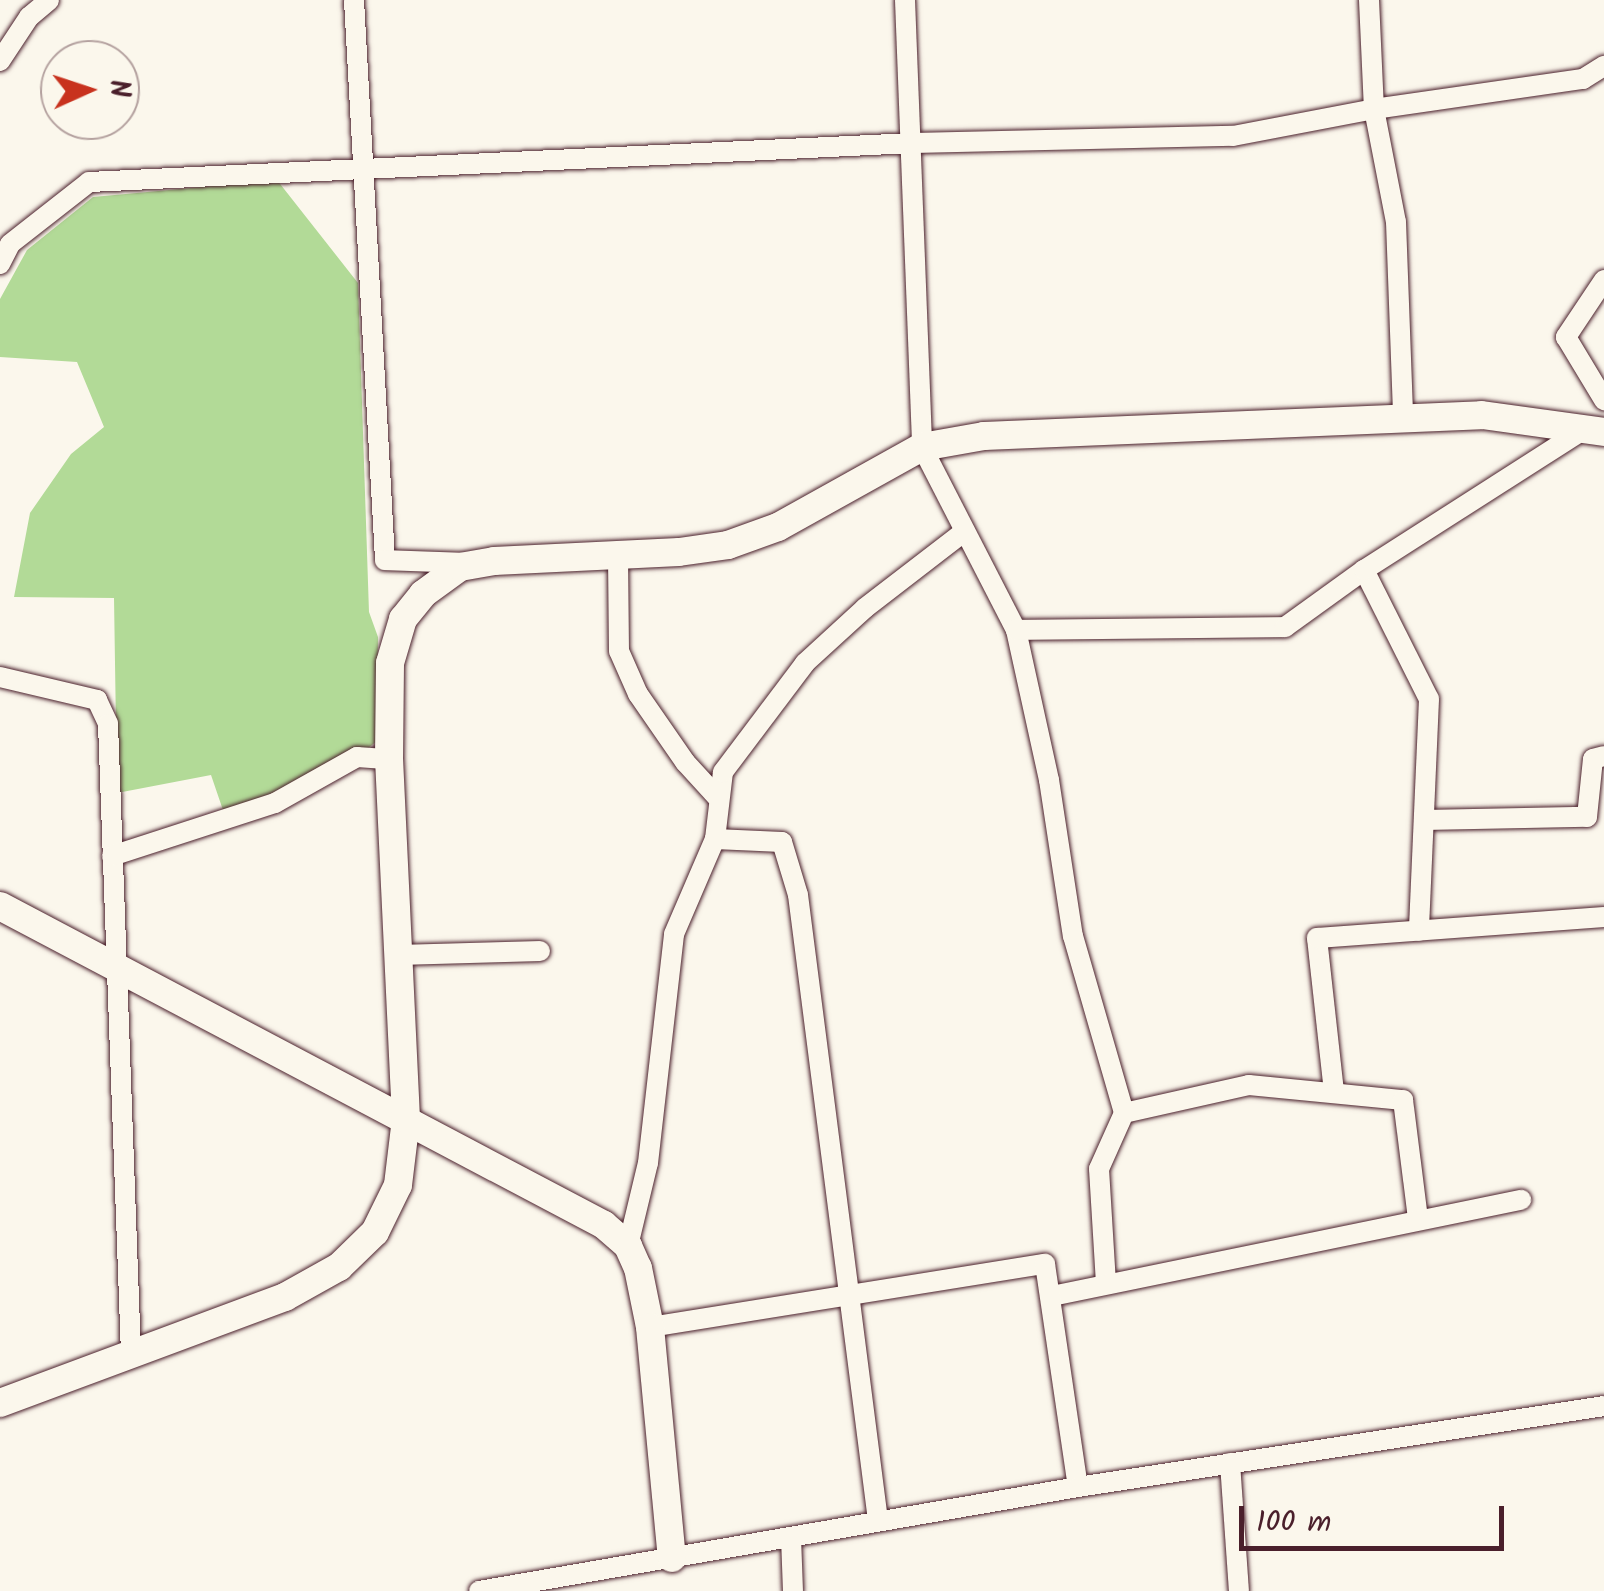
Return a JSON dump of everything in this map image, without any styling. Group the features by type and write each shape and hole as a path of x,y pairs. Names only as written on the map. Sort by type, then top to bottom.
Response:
{"street":[{"path":"0,61 30,17 49,0"},
{"path":"354,0 386,560 475,564 618,556 728,544 778,527 922,447 984,436 1482,416 1593,431"},
{"path":"905,0 922,447 1016,630 1049,780 1073,936 1124,1113 1099,1169 1106,1282"},
{"path":"1368,0 1374,109 1396,222 1402,417"},
{"path":"0,264 10,244 89,182 913,143 1233,136 1374,109 1583,79 1604,66"},
{"path":"1604,280 1566,337 1604,400"},
{"path":"1016,630 1285,627 1364,570 1593,431"},
{"path":"628,1246 648,1163 674,934 715,839 724,772 806,662 865,608 965,531"},
{"path":"618,556 619,651 638,694 685,762 718,798"},
{"path":"0,1403 285,1297 340,1267 375,1232 398,1185 406,1118 390,759 390,663 403,619 446,576 475,564"},
{"path":"1364,570 1430,698 1419,931"},
{"path":"0,677 97,700 108,724 131,1354"},
{"path":"1424,820 1588,816 1593,758 1604,756"},
{"path":"112,856 275,804 357,757 390,759"},
{"path":"715,839 782,842 798,894 878,1520"},
{"path":"0,906 604,1225 628,1246 638,1268 650,1327 672,1558"},
{"path":"1334,1092 1317,938 1604,917"},
{"path":"399,955 540,951"},
{"path":"1124,1113 1249,1085 1403,1100 1418,1218"},
{"path":"1052,1296 1418,1218 1521,1200"},
{"path":"650,1327 1045,1264 1078,1487"},
{"path":"480,1591 1078,1487 1604,1406"},
{"path":"1230,1463 1239,1591"},
{"path":"791,1536 793,1591"}],"green space":[{"path":"277,180 358,283 369,612 378,637 377,741 357,757 225,816 211,775 117,793 114,598 14,597 30,513 71,454 104,427 77,362 0,357 0,299 27,250 93,197"}]}
